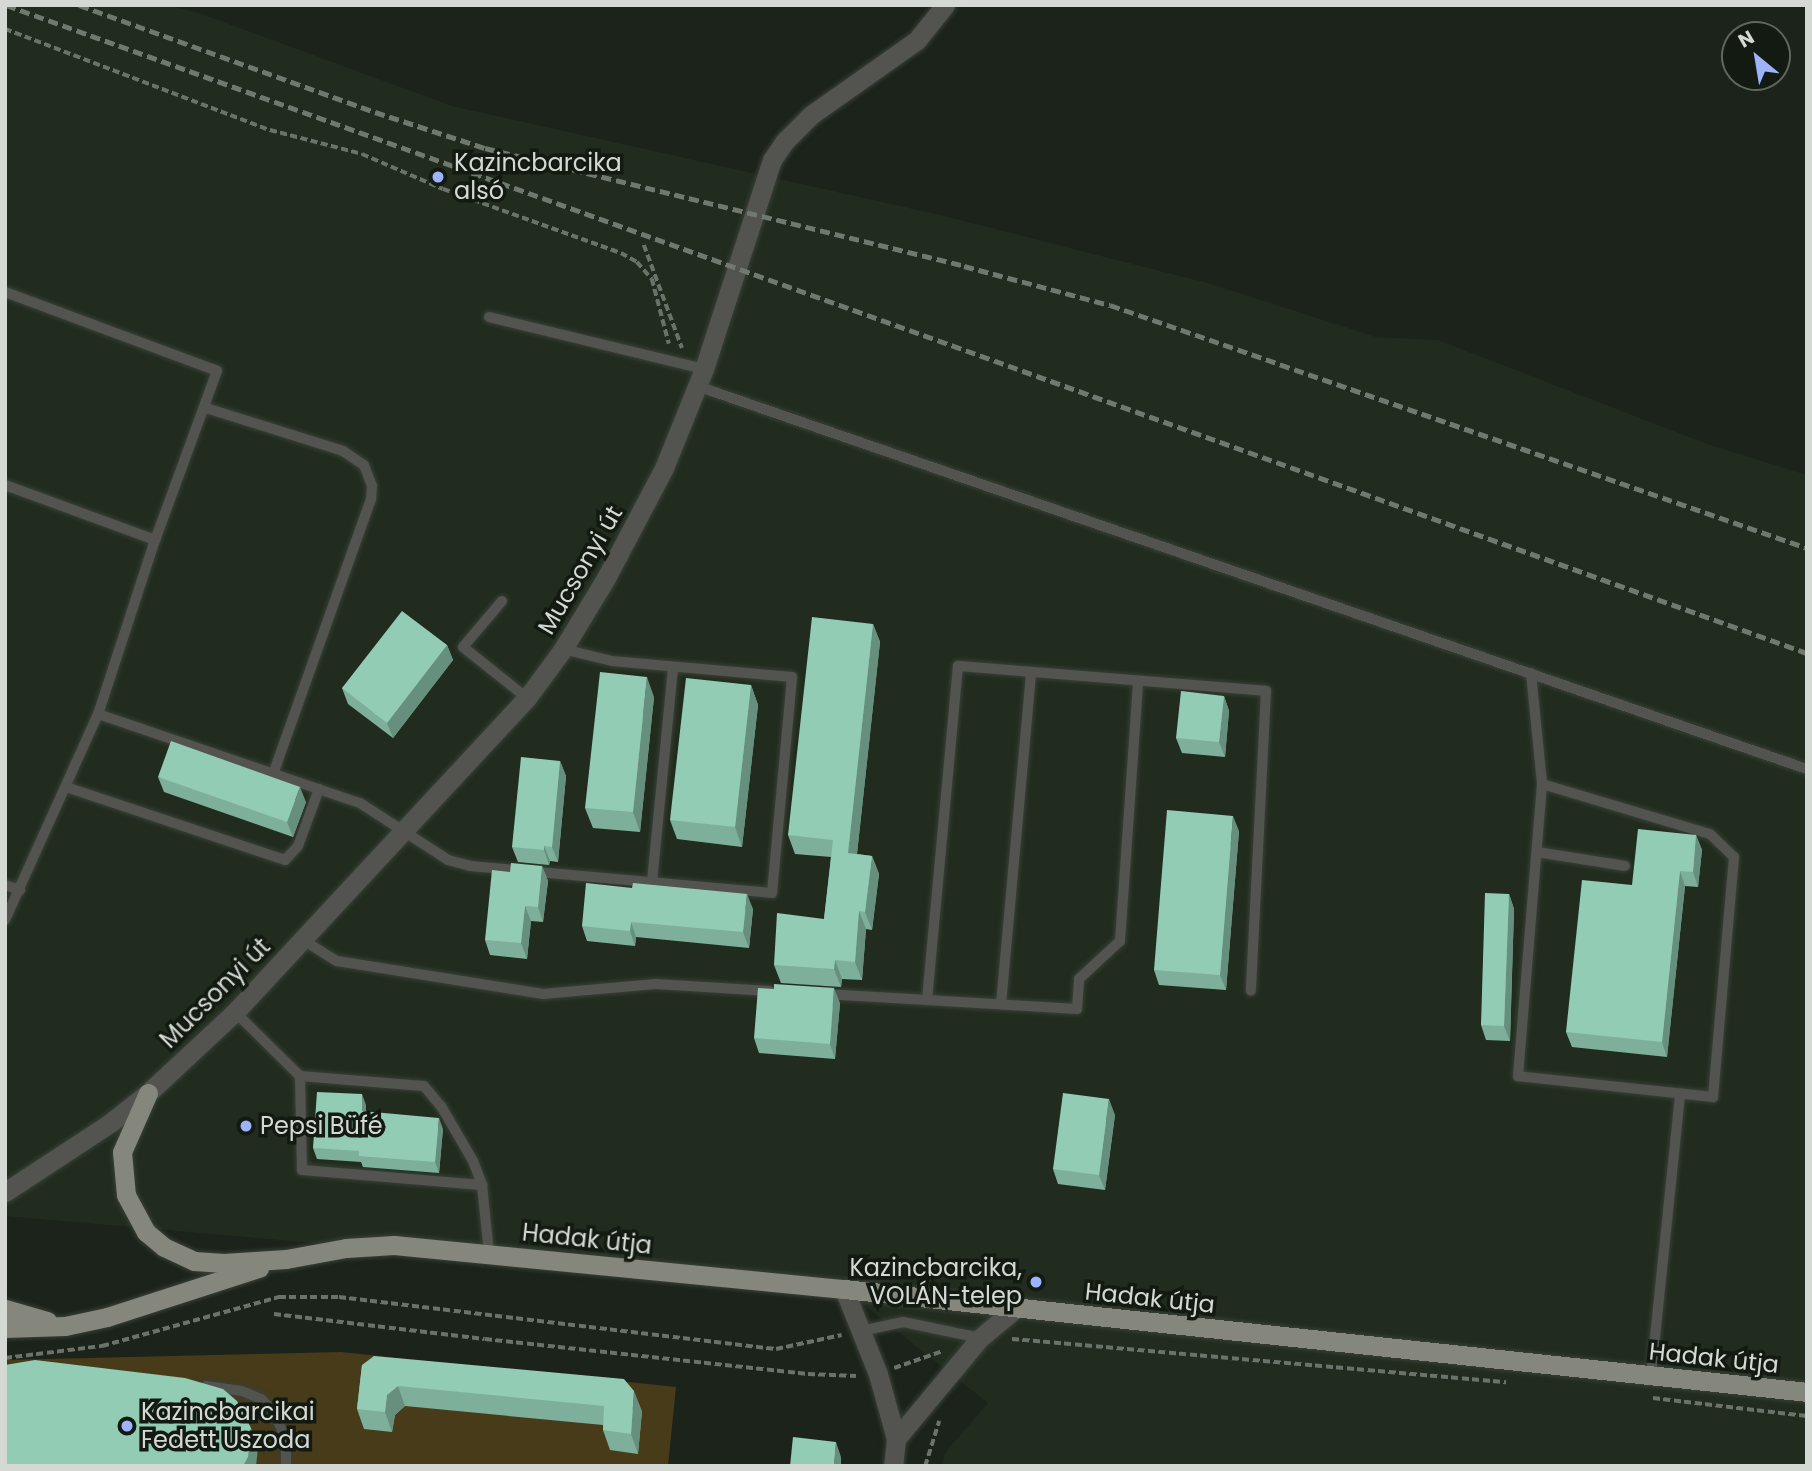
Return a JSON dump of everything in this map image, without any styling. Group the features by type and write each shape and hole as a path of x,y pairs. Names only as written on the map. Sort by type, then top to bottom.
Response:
{"main road":[{"path":"148,1093 122,1152 126,1195 146,1232 164,1247 194,1261 224,1263 286,1259"},
{"name":"Hadak útja","path":"286,1259 346,1248 394,1245 489,1253 1807,1392"},
{"path":"5,1328 65,1326 142,1308 286,1259"},
{"path":"5,1308 65,1326"}],"street":[{"name":"Mucsonyi út","path":"40,1167 95,1133 148,1093 235,1012 527,698 563,649 645,508 772,160 785,141 811,115 917,40 942,7"},
{"path":"5,1180 40,1167"},
{"path":"5,1192 40,1167"},
{"path":"844,1289 878,1374 896,1439 893,1466"},
{"path":"896,1439 981,1338 1016,1308"}],"lane":[{"path":"5,292 217,371 206,408 155,540 98,714 5,920"},
{"path":"489,317 673,361 696,374 1807,769"},
{"path":"206,408 343,451 364,465 370,475 371,499 274,772"},
{"path":"5,485 155,540"},
{"path":"502,601 463,647 527,698"},
{"path":"98,714 360,803 448,860 470,866 772,893 792,677 612,661 563,649"},
{"path":"927,1000 958,666 1266,691 1251,991"},
{"path":"652,882 673,667"},
{"path":"1001,1004 1031,673"},
{"path":"1531,673 1542,784 1518,1076 1713,1097 1734,857 1710,834 1542,784"},
{"path":"818,994 1077,1009 1079,979 1120,940 1138,682"},
{"path":"66,787 285,860 298,846 319,789"},
{"path":"1537,852 1625,866"},
{"path":"5,885 20,890"},
{"path":"303,940 337,961 543,994 656,984 778,991"},
{"path":"235,1012 300,1076 424,1086 458,1132 482,1185 489,1253"},
{"path":"300,1076 302,1170 482,1185"},
{"path":"1651,1376 1680,1093"},
{"path":"861,1331 903,1322 981,1338"},
{"path":"197,1385 242,1391 261,1399 278,1420 286,1437 286,1466"}],"path":[{"path":"5,29 270,130 362,154 443,189 621,253 637,262 652,279 673,361"},
{"path":"644,245 696,374"},
{"path":"5,1358 102,1346 279,1297 339,1297 776,1349 861,1331"},
{"path":"274,1314 808,1374 878,1374 981,1338 1511,1382"},
{"path":"1647,1397 1807,1416"}],"shaded area":[{"path":"5,5 166,5 199,13 452,106 940,215 1211,284 1376,337 1438,340 1707,444 1807,475 1807,1466 943,1466 944,1454 988,1403 844,1289 5,1216"},
{"path":"341,1352 676,1387 668,1466 5,1466 5,1360"}],"building":[{"path":"402,611 447,645 387,723 342,688"},
{"path":"812,617 873,624 848,853 872,856 865,912 859,911 855,962 835,960 834,969 774,965 777,913 824,919 833,840 788,835"},
{"path":"600,672 647,677 633,812 585,808"},
{"path":"686,678 751,685 735,827 670,820"},
{"path":"1181,691 1224,696 1219,742 1176,738"},
{"path":"171,741 300,787 287,822 158,777"},
{"path":"521,757 560,761 552,847 544,846 544,850 512,847"},
{"path":"1167,810 1233,816 1220,975 1154,970"},
{"path":"1638,829 1696,835 1693,872 1680,871 1662,1042 1566,1032 1582,880 1632,885"},
{"path":"511,863 542,866 538,907 525,906 521,943 485,940 492,870 510,872"},
{"path":"586,883 632,888 633,883 747,894 743,932 631,922 630,931 582,926"},
{"path":"1485,893 1509,894 1504,1026 1481,1025"},
{"path":"774,984 834,988 830,1044 754,1038 758,988 774,989"},
{"path":"317,1092 362,1094 362,1111 439,1118 435,1162 359,1156 359,1151 313,1148"},
{"path":"1063,1093 1109,1099 1099,1175 1053,1169"},
{"path":"374,1356 624,1379 634,1391 631,1434 603,1430 604,1406 398,1386 387,1395 385,1412 357,1409 362,1365"},
{"name":"Kazincbarcikai Fedett Uszoda","path":"35,1360 185,1378 223,1389 237,1401 251,1428 248,1457 243,1466 5,1466 5,1365"},
{"path":"793,1437 836,1442 834,1466 790,1466"}],"railway":[{"path":"6,5 1807,653"},
{"path":"79,5 375,112 485,148 964,266 1110,305 1807,548"}],"place":[{"name":"Kazincbarcika alsó","path":"438,177"},
{"name":"Pepsi Büfé","path":"246,1126"},
{"name":"Kazincbarcika, VOLÁN-telep","path":"1036,1282"},
{"name":"Kazincbarcikai Fedett Uszoda","path":"127,1426"}]}
